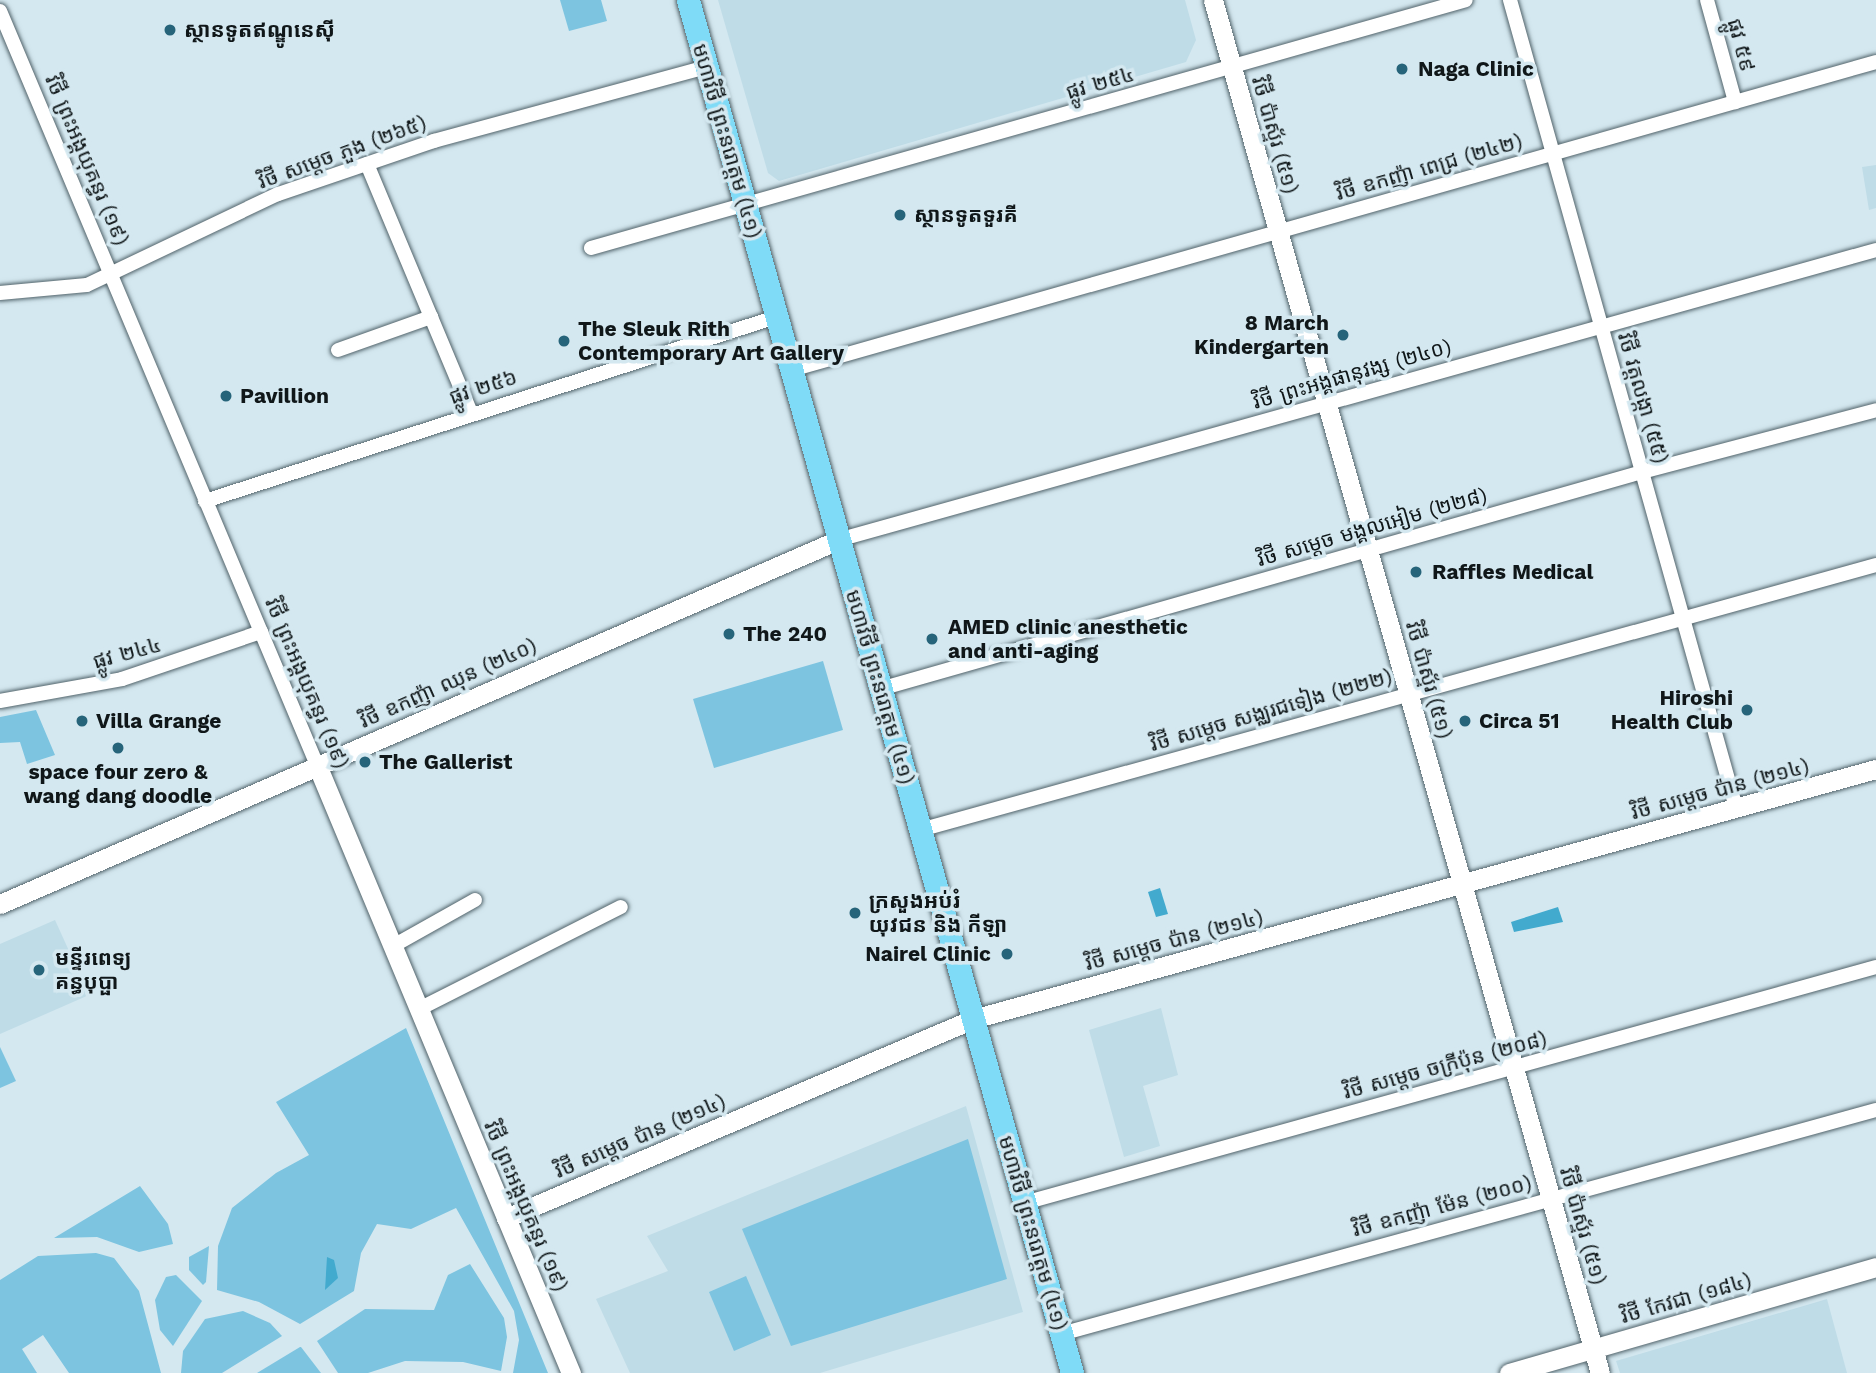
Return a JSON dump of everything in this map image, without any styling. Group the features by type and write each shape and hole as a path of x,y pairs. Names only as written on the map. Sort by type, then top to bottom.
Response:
{"main road":[{"name":"មហាវិថី ព្រះនរោត្តម (៤១)","path":"688,0 1072,1373"}],"street":[{"name":"វិថី ប៉ាស្ទ័រ (៥១)","path":"1213,0 1600,1373"},
{"name":"ផ្លូវ ២៥៤","path":"591,248 745,207 1466,0"},
{"name":"វិថី វត្តលង្កា (៥៥)","path":"1510,0 1736,808"},
{"name":"ផ្លូវ ៥៩","path":"1707,0 1735,102"},
{"name":"វិថី ព្រះអង្គយុគន្ធរ (១៩)","path":"0,11 571,1373"},
{"name":"វិថី ឧកញ៉ា ពេជ្រ (២៤២)","path":"791,370 1876,62"},
{"name":"វិថី សម្តេច ភួង (២៦៥)","path":"0,293 87,285 278,194 367,164 706,67"},
{"path":"367,164 471,413"},
{"name":"វិថី ព្រះអង្គផានុវង្ស (២៤០)","path":"838,540 1876,250"},
{"path":"338,350 431,317"},
{"name":"ផ្លូវ ២៥៦","path":"205,501 471,413 776,317"},
{"name":"វិថី សម្តេច មង្គលអៀម (២២៨)","path":"880,689 1642,472 1876,410"},
{"name":"វិថី ឧកញ៉ា ឈុន (២៤០)","path":"0,904 838,540"},
{"name":"វិថី សម្តេច សង្ឈរជទៀង (២២២)","path":"920,830 1876,565"},
{"name":"ផ្លូវ ២៤៤","path":"0,701 121,679 261,632"},
{"name":"វិថី សម្តេច ប៉ាន (២១៤)","path":"506,1218 973,1019 1876,769"},
{"path":"393,946 475,900"},
{"path":"419,1009 621,907"},
{"name":"វិថី សម្តេច ចក្រីប៉ុន (២០៨)","path":"1024,1203 1876,967"},
{"name":"វិថី ឧកញ៉ា ម៉ែន (២០០)","path":"1061,1334 1876,1110"},
{"name":"វិថី កែវជា (១៨៤)","path":"1509,1373 1876,1267"}],"shaded area":[{"path":"560,0 601,0 607,21 569,31"},
{"path":"718,0 1185,0 1196,40 1186,62 779,181 768,173"},
{"path":"1876,165 1876,208 1869,210 1862,167"},
{"path":"823,661 843,730 714,768 693,699"},
{"path":"36,710 55,755 27,764 20,742 0,743 0,717"},
{"path":"1160,888 1168,914 1156,917 1148,892"},
{"path":"1558,907 1563,922 1514,932 1511,922"},
{"name":"មន្ទីរពេទ្យ គន្ធបុប្ផា","path":"55,920 89,995 0,1034 0,944"},
{"path":"1161,1008 1178,1075 1143,1086 1160,1146 1124,1157 1089,1030"},
{"path":"406,1028 548,1373 513,1373 519,1340 514,1311 456,1208 411,1229 377,1224 361,1253 354,1291 300,1324 259,1302 217,1290 218,1246 232,1208 276,1173 309,1155 276,1102"},
{"path":"0,1047 16,1081 0,1088"},
{"path":"966,1106 1023,1312 820,1373 630,1373 596,1299 668,1271 647,1236"},
{"path":"968,1139 1007,1279 791,1346 742,1229"},
{"path":"140,1186 168,1224 173,1244 139,1252 97,1237 54,1238"},
{"path":"209,1246 206,1282 203,1285 189,1270 189,1257"},
{"path":"96,1253 114,1258 139,1291 161,1373 69,1373 43,1335 22,1349 37,1373 0,1373 0,1280 38,1256"},
{"path":"327,1257 334,1260 338,1278 325,1290"},
{"path":"470,1264 504,1318 507,1337 501,1371 463,1362 405,1361 368,1373 338,1373 317,1341 365,1309 434,1310 448,1275"},
{"path":"176,1275 202,1301 173,1346 160,1330 155,1300 166,1277"},
{"path":"746,1276 771,1335 734,1351 709,1292"},
{"path":"1827,1299 1847,1373 1620,1373 1616,1361"},
{"path":"243,1311 270,1323 282,1336 222,1373 181,1373 183,1351 205,1319"},
{"path":"300,1347 321,1373 257,1373"}],"place":[{"name":"ស្ថានទូតឥណ្ឌូនេស៊ី","path":"170,30"},
{"name":"Naga Clinic","path":"1402,69"},
{"name":"ស្ថានទូតទួរគី","path":"900,215"},
{"name":"8 March Kindergarten","path":"1343,335"},
{"name":"The Sleuk Rith Contemporary Art Gallery","path":"564,341"},
{"name":"Pavillion","path":"226,396"},
{"name":"Raffles Medical","path":"1416,572"},
{"name":"The 240","path":"729,634"},
{"name":"AMED clinic anesthetic and anti-aging","path":"932,639"},
{"name":"Hiroshi Health Club","path":"1747,710"},
{"name":"Villa Grange","path":"82,721"},
{"name":"Circa 51","path":"1465,721"},
{"name":"space four zero & wang dang doodle","path":"118,748"},
{"name":"The Gallerist","path":"365,762"},
{"name":"ក្រសួងអប់រំ យុវជន និង កីឡា","path":"855,913"},
{"name":"Nairel Clinic","path":"1007,954"},
{"name":"មន្ទីរពេទ្យ គន្ធបុប្ផា","path":"39,970"}]}
